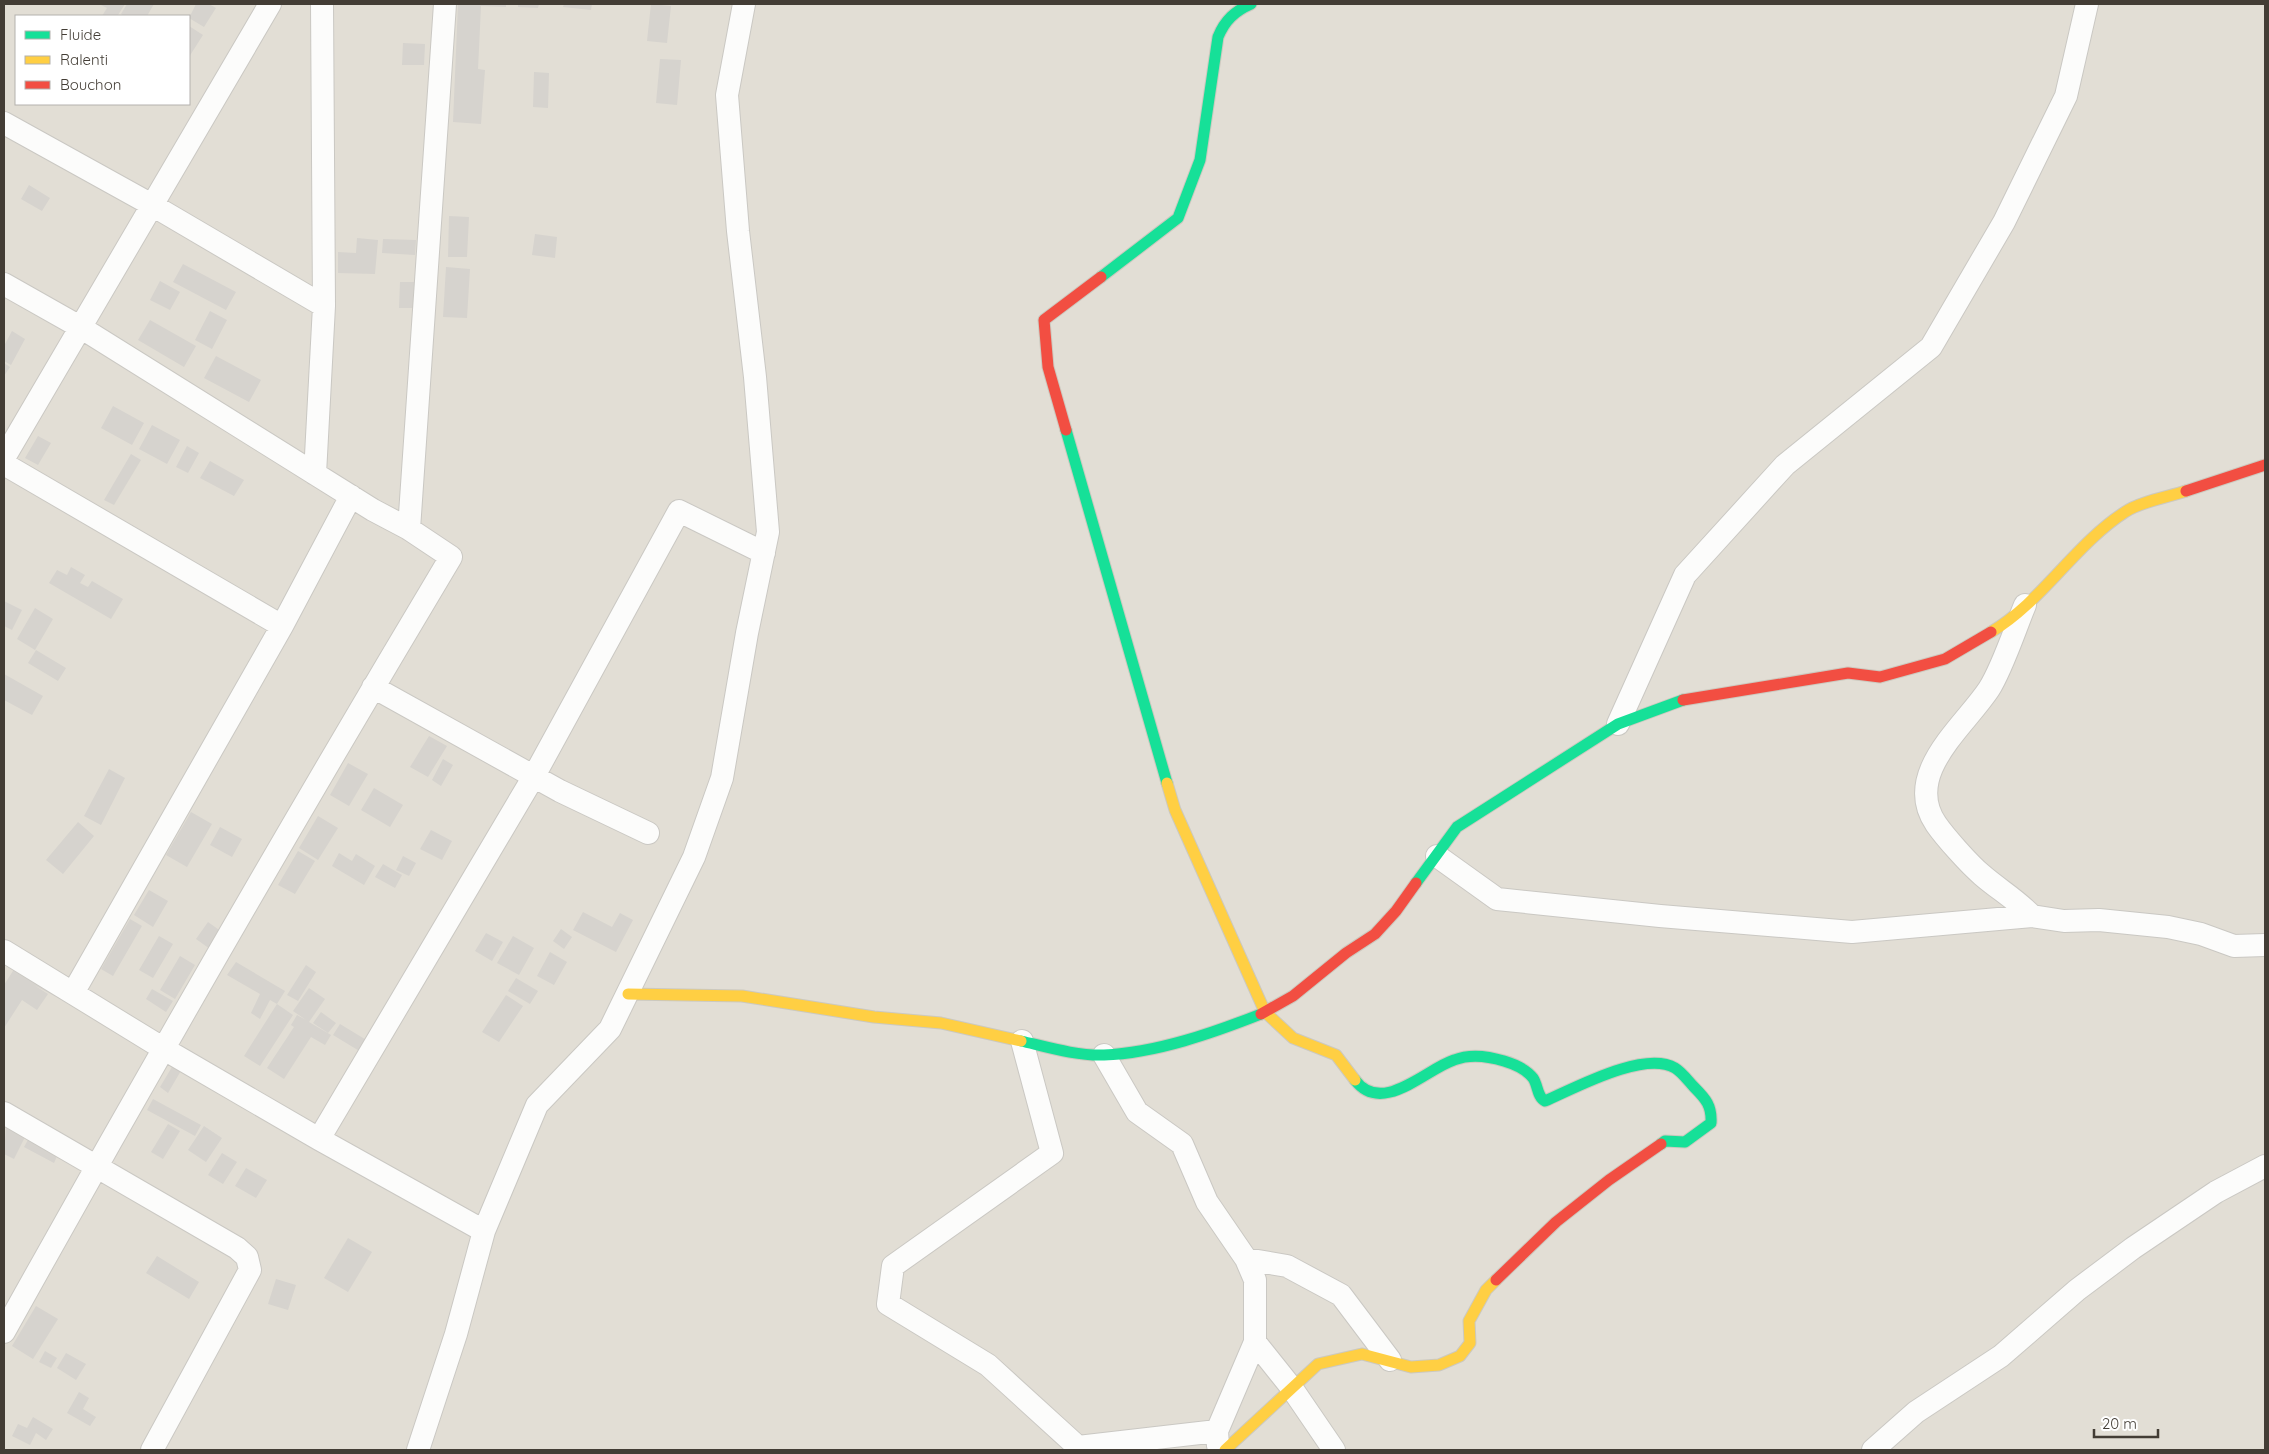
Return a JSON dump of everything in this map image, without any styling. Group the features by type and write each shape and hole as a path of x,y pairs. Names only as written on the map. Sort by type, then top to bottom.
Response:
{"street":[{"path":"4,458 270,4"},
{"path":"315,474 324,306 322,4"},
{"path":"409,529 445,4"},
{"path":"418,1450 456,1334 484,1231 537,1105 610,1028 694,857 722,778 747,633 768,532 755,377 738,231 727,95 744,4"},
{"path":"1022,1041 1052,1153 893,1266 888,1304 988,1365 1078,1447 1220,1444 1318,1364 1362,1354 1390,1360 1411,1368 1439,1366 1460,1356 1470,1343 1469,1321 1486,1290 1556,1222 1609,1180 1665,1141 1685,1142 1700,1133 1711,1123 1712,1110 1708,1101 1675,1068 1654,1064 1632,1066 1613,1071 1545,1101 1542,1100 1530,1075 1519,1066 1497,1059 1473,1057 1450,1061 1422,1080 1392,1091 1372,1092 1361,1088 1336,1056 1291,1037 1266,1012 1175,810 1048,367 1044,320 1178,218 1200,160 1216,44 1221,27 1233,13 1251,4"},
{"path":"1618,724 1685,575 1785,465 1931,347 2004,222 2066,96 2087,4"},
{"path":"4,123 152,204 324,306"},
{"path":"4,284 80,328 351,496 409,529 450,557 318,779 96,1166 4,1332"},
{"path":"4,464 282,626"},
{"path":"628,994 742,996 874,1016 941,1023 1072,1052 1104,1056 1168,1045 1233,1025 1266,1012 1293,996 1346,953 1375,934 1396,911 1458,827 1618,724 1683,700 1718,696 1752,687 1848,673 1880,677 1946,659 2001,626 2098,533 2126,511 2265,465"},
{"path":"73,992 282,626 351,496"},
{"path":"319,1139 534,776 679,511 764,554"},
{"path":"2025,605 1990,688 1936,757 1928,773 1927,790 1929,807 1935,823 1980,874 2020,904 2032,916"},
{"path":"373,687 534,776 648,833"},
{"path":"1437,856 1497,899 1660,916 1852,932 2032,916 2064,921 2099,920 2168,927 2201,934 2234,946 2265,945"},
{"path":"4,951 164,1049 319,1139 484,1231"},
{"path":"1104,1056 1137,1112 1182,1144 1207,1202 1246,1259 1255,1280 1255,1342 1220,1444"},
{"path":"4,1113 237,1248 244,1253 250,1266 246,1278 152,1450"},
{"path":"1873,1450 1916,1412 2000,1356 2077,1290 2133,1248 2216,1192 2265,1166"},
{"path":"1246,1259 1287,1266 1341,1295 1390,1360"},
{"path":"1255,1342 1291,1387 1334,1450"}],"shaded area":[{"path":"4,4 2265,4 2265,1450 4,1450"}],"building":[{"path":"99,4 125,4 118,15 103,15 107,8"},
{"path":"127,4 154,4 148,15 121,14"},
{"path":"196,4 209,4 216,8 204,27 190,19"},
{"path":"458,4 506,4 506,7 481,6 478,69 485,70 481,124 453,122"},
{"path":"518,4 539,4 538,8 518,7"},
{"path":"564,4 592,4 591,10 563,7"},
{"path":"651,4 671,6 667,43 647,41"},
{"path":"190,27 203,35 190,55"},
{"path":"403,43 425,44 424,65 402,65"},
{"path":"660,59 681,60 677,105 656,103"},
{"path":"534,72 549,73 548,108 533,107"},
{"path":"29,185 50,198 42,211 21,199"},
{"path":"449,216 469,217 467,257 448,257"},
{"path":"535,234 557,237 555,258 532,255"},
{"path":"357,238 378,240 375,274 338,273 338,252 356,253"},
{"path":"383,239 416,240 415,255 382,253"},
{"path":"183,264 236,292 226,310 173,282"},
{"path":"446,267 470,269 467,318 443,317"},
{"path":"160,281 180,292 170,310 150,300"},
{"path":"400,282 414,282 413,308 399,308"},
{"path":"210,311 227,320 212,349 195,340"},
{"path":"150,320 196,346 184,367 138,340"},
{"path":"12,331 25,339 11,365 4,361 4,346"},
{"path":"216,356 261,380 249,402 204,378"},
{"path":"4,363 10,367 4,376"},
{"path":"113,406 144,423 132,445 101,428"},
{"path":"152,425 180,440 167,464 139,449"},
{"path":"38,436 51,443 38,465 25,458"},
{"path":"187,446 199,453 188,473 176,467"},
{"path":"131,454 141,460 114,505 104,500"},
{"path":"210,461 244,480 234,496 200,478"},
{"path":"71,567 85,575 80,583 88,587 92,581 123,599 111,619 49,583 57,570 67,575"},
{"path":"4,601 22,610 12,630 4,626"},
{"path":"35,608 53,619 35,650 17,639"},
{"path":"36,650 66,668 58,681 28,663"},
{"path":"4,674 43,696 32,715 4,700"},
{"path":"429,736 447,746 428,777 410,767"},
{"path":"443,759 453,765 441,786 432,780"},
{"path":"348,763 368,774 349,806 330,795"},
{"path":"109,769 125,778 101,825 84,816"},
{"path":"374,788 403,805 390,827 361,810"},
{"path":"191,812 212,824 187,867 166,855"},
{"path":"318,816 338,828 318,860 299,848"},
{"path":"78,822 94,836 63,874 46,860"},
{"path":"220,827 242,839 232,857 210,845"},
{"path":"431,830 452,841 442,860 420,849"},
{"path":"298,851 315,861 295,894 278,885"},
{"path":"339,853 352,861 356,854 375,866 364,885 332,866"},
{"path":"403,856 416,863 409,876 396,870"},
{"path":"383,864 402,875 395,888 375,877"},
{"path":"149,890 168,901 153,927 134,915"},
{"path":"583,912 612,927 620,913 633,920 616,952 573,930"},
{"path":"130,919 142,926 113,976 101,969"},
{"path":"208,922 222,932 210,949 196,939"},
{"path":"561,929 572,937 564,949 553,941"},
{"path":"486,933 503,942 492,961 475,951"},
{"path":"159,936 173,944 153,978 139,970"},
{"path":"513,936 534,948 519,975 497,963"},
{"path":"550,952 567,962 554,985 537,976"},
{"path":"180,956 195,965 175,999 160,990"},
{"path":"236,962 285,991 277,1004 270,1000 260,1019 251,1013 260,994 227,975"},
{"path":"18,963 67,991 62,1000 34,985 48,994 37,1010 22,1000 4,1028 4,985"},
{"path":"306,965 316,972 298,1001 287,995"},
{"path":"516,978 538,991 530,1004 508,991"},
{"path":"309,988 325,999 309,1022 331,1035 325,1045 311,1037 284,1079 267,1068 294,1027 291,1025 297,1015 306,1020 293,1011"},
{"path":"152,989 173,1001 166,1012 146,999"},
{"path":"506,995 523,1006 499,1042 482,1032"},
{"path":"277,1004 293,1015 260,1066 244,1056"},
{"path":"321,1012 336,1023 328,1033 313,1023"},
{"path":"340,1024 368,1041 361,1052 333,1035"},
{"path":"178,1057 186,1062 168,1093 160,1087"},
{"path":"153,1099 201,1125 195,1136 147,1110"},
{"path":"168,1124 180,1131 163,1159 151,1152"},
{"path":"204,1126 222,1138 206,1162 188,1150"},
{"path":"6,1127 25,1137 14,1159 4,1154"},
{"path":"29,1138 58,1154 54,1163 24,1147"},
{"path":"222,1153 237,1162 223,1184 208,1175"},
{"path":"246,1168 267,1180 256,1198 235,1186"},
{"path":"348,1238 372,1252 348,1292 324,1278"},
{"path":"157,1256 199,1282 189,1299 146,1273"},
{"path":"276,1279 296,1285 288,1310 268,1304"},
{"path":"36,1306 58,1319 33,1359 12,1346"},
{"path":"45,1351 57,1358 51,1368 39,1362"},
{"path":"66,1353 86,1364 76,1380 57,1368"},
{"path":"79,1392 89,1398 83,1409 96,1417 90,1426 67,1413"},
{"path":"33,1417 53,1429 46,1440 36,1433 30,1445 12,1436 18,1424 27,1428"}],"traffic: fast":[{"path":"1101,277 1178,218 1200,160 1218,37 1231,17 1251,4"},
{"path":"1066,430 1167,783"},
{"path":"1416,883 1457,827 1618,724 1683,700"},
{"path":"1021,1041 1083,1054 1104,1055 1124,1053 1184,1041 1261,1014"},
{"path":"1355,1080 1366,1090 1378,1093 1391,1092 1454,1060 1472,1056 1485,1057 1508,1062 1527,1072 1535,1081 1540,1097 1545,1101 1591,1080 1628,1067 1662,1064 1678,1070 1702,1095 1709,1107 1711,1123 1685,1142 1665,1141 1661,1144"}],"traffic: slow":[{"path":"1991,632 2026,605 2107,525 2131,508 2186,491"},
{"path":"1167,783 1175,810 1265,1012 1293,1038 1336,1055 1355,1080"},
{"path":"628,994 742,996 874,1017 941,1023 1021,1041"},
{"path":"1225,1450 1318,1364 1362,1354 1411,1367 1439,1365 1460,1356 1470,1343 1469,1321 1486,1290 1496,1280"}],"traffic: jam":[{"path":"1066,430 1048,367 1044,320 1101,277"},
{"path":"2186,491 2265,465"},
{"path":"1683,700 1848,673 1880,677 1945,659 1991,632"},
{"path":"1261,1014 1293,996 1346,953 1375,934 1396,911 1416,883"},
{"path":"1496,1280 1556,1222 1609,1180 1661,1144"}]}
